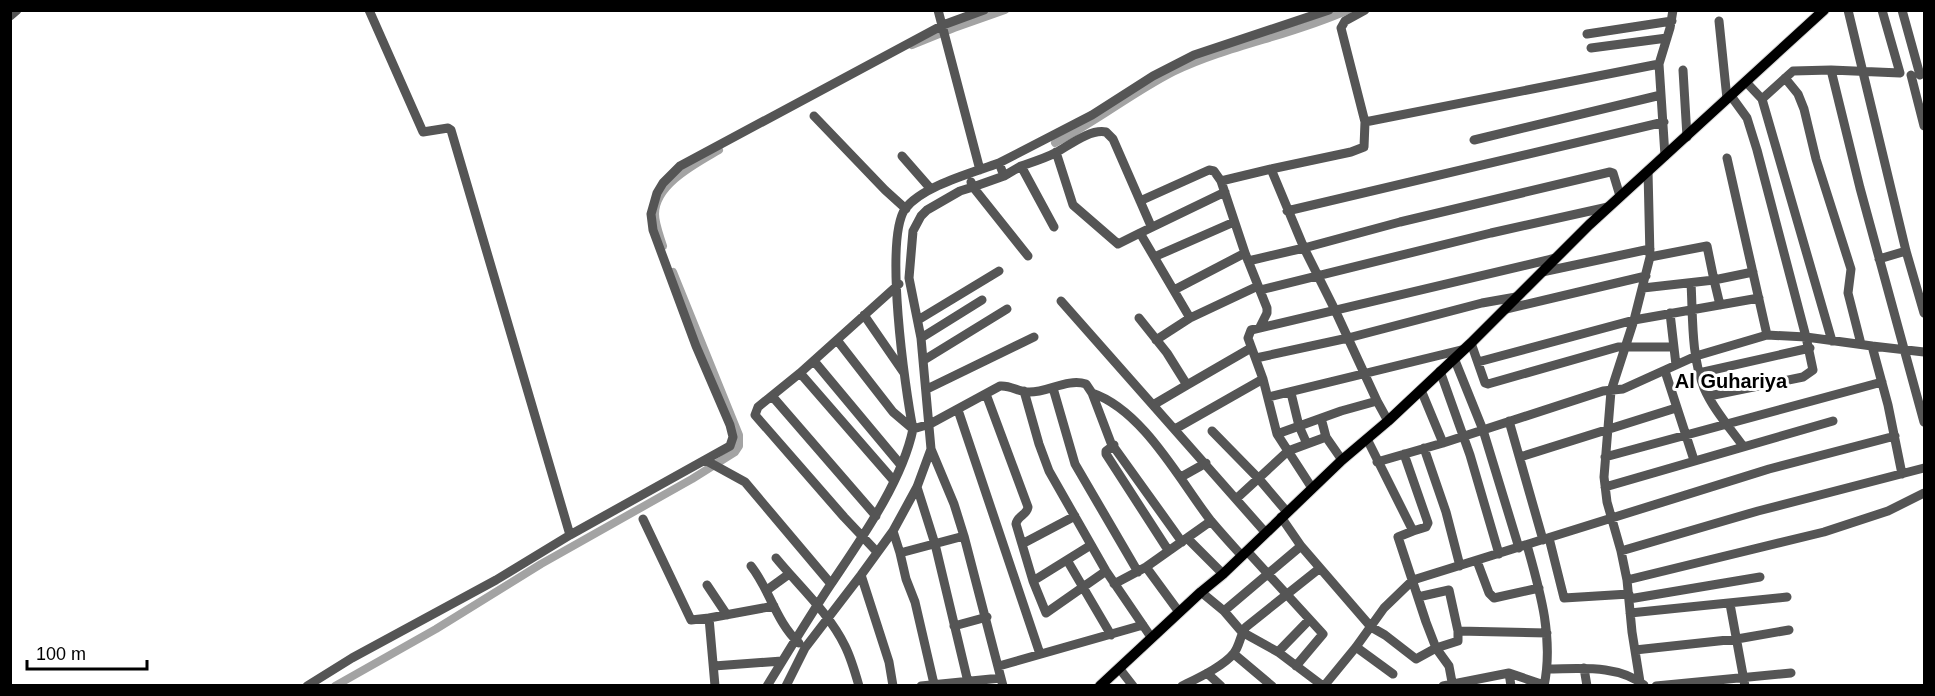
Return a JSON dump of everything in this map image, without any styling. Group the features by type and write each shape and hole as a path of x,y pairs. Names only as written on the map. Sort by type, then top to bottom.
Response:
{"main road":[{"path":"1098,685 1223,574 1342,460 1388,421 1608,207 1824,10"}],"street":[{"path":"10,16 16,10"},
{"path":"369,10 423,132 451,129 570,535"},
{"path":"938,10 980,170"},
{"path":"307,686 729,446 732,442 732,431 656,243 651,214 657,193 663,183 680,166 984,10"},
{"path":"767,686 876,516 894,481 913,429 904,373 896,286 898,236 900,222 906,209 930,189 999,163 1092,115 1153,76 1194,55 1329,10"},
{"path":"1221,181 1361,149 1365,143 1365,122 1341,28 1345,21 1365,10"},
{"path":"1665,156 1659,64 1673,10"},
{"path":"1848,10 1906,250 1924,314"},
{"path":"1882,10 1900,74"},
{"path":"1902,10 1919,75 1924,126"},
{"path":"1587,34 1672,21"},
{"path":"1708,396 1807,375 1813,370 1810,348 1750,128 1744,113 1729,98 1719,21"},
{"path":"1591,48 1667,39"},
{"path":"1365,122 1659,64"},
{"path":"1683,70 1687,137"},
{"path":"1832,70 1879,259 1924,422"},
{"path":"1762,99 1793,71 1864,70 1919,75"},
{"path":"1785,78 1798,94 1804,109 1851,268 1848,293 1861,344"},
{"path":"1746,82 1762,99 1832,341"},
{"path":"1474,140 1661,95"},
{"path":"814,116 906,209"},
{"path":"1287,211 1664,123"},
{"path":"921,686 1002,682 987,617 964,536 950,494 931,449 924,360 909,278 913,231 921,216 943,199 1004,176 1094,133 1106,132 1113,139 1151,226"},
{"path":"1056,153 1075,208 1118,244 1225,192"},
{"path":"902,156 930,189"},
{"path":"1727,158 1767,335"},
{"path":"999,163 1004,176"},
{"path":"1021,166 1054,227"},
{"path":"1271,169 1304,248 1388,421"},
{"path":"1140,201 1209,170 1214,171 1221,181 1246,257 1268,309 1260,327"},
{"path":"1643,684 1635,650 1622,551 1605,487 1605,457 1611,392 1643,288 1650,253 1648,171"},
{"path":"1174,290 1246,257 1304,248 1400,222 1610,172 1613,173 1620,196"},
{"path":"967,175 973,187 1028,256"},
{"path":"1156,340 1190,318 1259,288 1608,207"},
{"path":"1154,256 1234,222"},
{"path":"1140,233 1190,318"},
{"path":"1542,272 1650,253 1707,246 1720,305"},
{"path":"1879,259 1906,250"},
{"path":"1312,488 1277,434 1269,397 1251,348 1249,332 1260,327 1556,258"},
{"path":"918,320 999,271"},
{"path":"1643,288 1714,280 1753,272"},
{"path":"1504,309 1646,276"},
{"path":"877,552 756,415 758,408 801,373 896,286 909,278"},
{"path":"1691,283 1699,373 1708,396 1743,446"},
{"path":"1256,358 1348,338 1482,303 1516,297"},
{"path":"1478,362 1634,320 1759,298"},
{"path":"921,338 982,300"},
{"path":"1061,301 1265,532"},
{"path":"924,360 1007,309"},
{"path":"1670,313 1676,365"},
{"path":"864,315 904,373"},
{"path":"1139,318 1187,385"},
{"path":"1377,462 1603,391 1623,389 1696,356 1767,335 1806,337 1924,352"},
{"path":"927,389 1034,337"},
{"path":"837,340 893,412 913,429"},
{"path":"1872,345 1902,474"},
{"path":"1269,397 1467,346 1478,362 1485,383 1488,384 1618,347 1674,348"},
{"path":"1153,405 1251,348"},
{"path":"1699,373 1810,348"},
{"path":"1404,453 1428,523 1427,526 1398,537 1436,648 1447,662 1448,684 1509,673 1544,685 1547,669 1547,633 1539,588 1483,430 1454,358"},
{"path":"814,361 900,464"},
{"path":"1440,371 1463,435 1499,554"},
{"path":"1665,371 1694,460"},
{"path":"801,373 894,481"},
{"path":"1175,429 1263,379"},
{"path":"913,429 930,424 1004,386 1032,392 1082,382 1092,393 1114,446 1185,540 1223,574"},
{"path":"1605,457 1882,382"},
{"path":"1053,388 1075,464 1142,570 1179,612"},
{"path":"1421,390 1443,443"},
{"path":"1024,392 1045,461 1106,571 1151,637"},
{"path":"1092,393 1102,396 1141,428 1157,445 1211,521 1244,554 1268,573 1323,634 1296,666"},
{"path":"1291,393 1299,426 1307,444"},
{"path":"986,394 1028,507 1028,511 1017,522 1032,581 1046,613 1106,571"},
{"path":"772,396 876,516"},
{"path":"1277,434 1377,401"},
{"path":"1520,457 1676,408"},
{"path":"958,410 1040,654"},
{"path":"1322,418 1326,437 1342,460"},
{"path":"1605,487 1833,421"},
{"path":"1509,422 1564,598 1629,596 1760,577"},
{"path":"1212,431 1259,479 1284,514 1301,546 1371,627 1416,659 1436,648 1458,641 1449,590 1418,597"},
{"path":"1201,592 1224,611 1242,632 1328,684 1384,608 1413,580 1769,469 1895,436"},
{"path":"1236,499 1288,452 1326,437"},
{"path":"1367,439 1413,531"},
{"path":"1114,446 1106,451 1106,454 1168,550"},
{"path":"1424,448 1446,512 1460,566"},
{"path":"786,686 805,648 892,531 917,487 931,449"},
{"path":"705,460 741,479 752,488 831,584"},
{"path":"1181,477 1206,463"},
{"path":"1622,551 1758,511 1924,468"},
{"path":"917,487 935,544 954,626 975,683"},
{"path":"1627,580 1824,532 1888,511 1924,493"},
{"path":"1022,544 1075,516"},
{"path":"643,519 691,620 774,606"},
{"path":"1114,584 1142,570 1211,521"},
{"path":"892,531 915,602 929,685"},
{"path":"900,553 964,536"},
{"path":"1032,581 1091,544"},
{"path":"1224,611 1301,546"},
{"path":"776,558 828,618 845,645 859,686"},
{"path":"1067,560 1111,635"},
{"path":"1477,561 1489,594 1494,598 1539,588"},
{"path":"751,566 767,590 783,624 805,648"},
{"path":"1182,686 1207,673 1234,654 1242,632 1320,568"},
{"path":"767,590 789,574"},
{"path":"861,575 889,662 893,686"},
{"path":"707,585 727,615"},
{"path":"1630,612 1787,597"},
{"path":"1730,604 1744,682"},
{"path":"954,626 987,617"},
{"path":"709,618 715,686"},
{"path":"1278,652 1309,620"},
{"path":"999,666 1143,626"},
{"path":"1635,650 1737,639 1788,630"},
{"path":"1458,631 1547,633"},
{"path":"1356,647 1393,674"},
{"path":"1234,654 1272,686"},
{"path":"714,666 782,661"},
{"path":"1119,668 1133,686"},
{"path":"1547,669 1584,668 1614,672 1643,684"},
{"path":"1584,668 1587,686"},
{"path":"1207,673 1221,686"},
{"path":"1509,673 1511,686"},
{"path":"1656,686 1744,682 1791,673"}],"waterway":[{"path":"912,45 1005,10"},
{"path":"1055,143 1173,72 1348,10"},
{"path":"663,246 655,214 662,193 679,176 719,150"},
{"path":"335,686 735,452 739,446 739,435 673,272"}],"district":[{"name":"Al Guhariya","path":"1731,381"}]}
